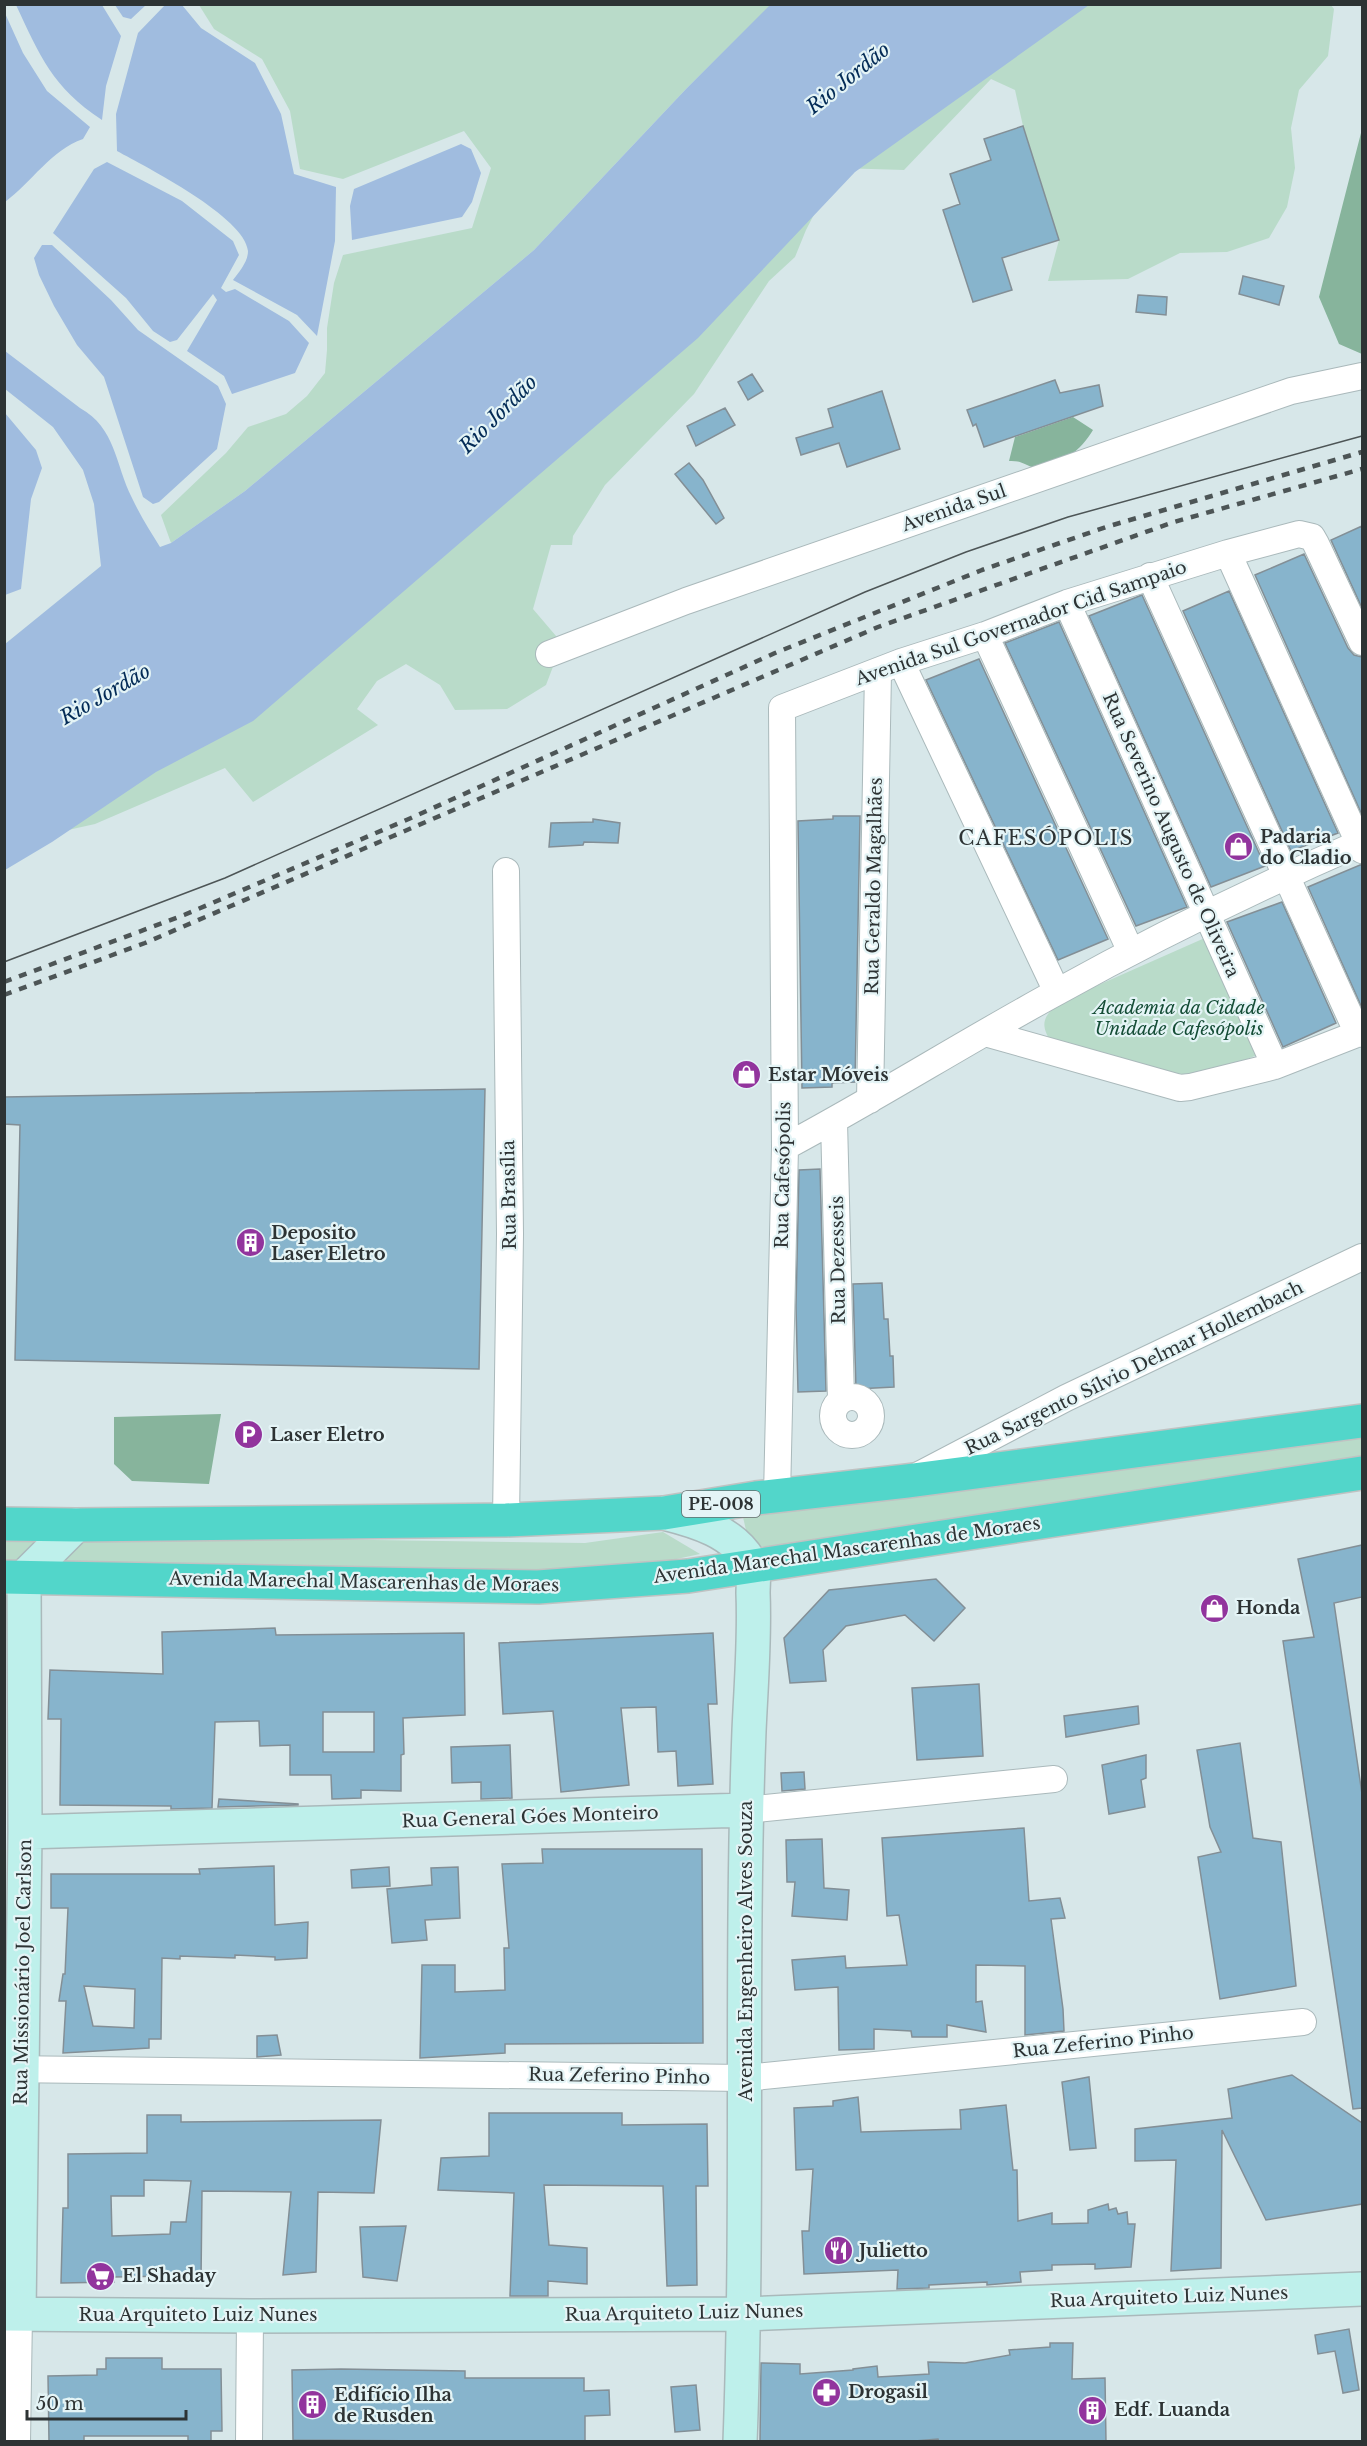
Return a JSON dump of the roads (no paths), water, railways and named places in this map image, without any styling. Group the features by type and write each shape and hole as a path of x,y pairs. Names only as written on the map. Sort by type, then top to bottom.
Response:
{"highway":[{"name":"PE-008","path":"4,1524 506,1520 664,1512 1362,1421"},
{"name":"Avenida Marechal Mascarenhas de Moraes","path":"14,1577 538,1587 688,1576 1362,1473"}],"main road":[{"path":"664,1512 699,1521 726,1537 752,1566"},
{"path":"14,1577 76,1525"},
{"name":"Avenida Engenheiro Alves Souza","path":"740,2442 745,2314 746,1810 753,1633 752,1566"},
{"name":"Rua Missionário Joel Carlson","path":"12,2314 14,1577"},
{"name":"Rua General Góes Monteiro","path":"15,1832 746,1810"},
{"name":"Rua Arquiteto Luiz Nunes","path":"12,2314 250,2316 745,2314 1362,2289"}],"street":[{"name":"Avenida Sul","path":"549,654 686,601 1291,391 1362,376"},
{"name":"Avenida Sul Governador Cid Sampaio","path":"780,711 785,706 889,667 985,635 1067,603 1150,576 1299,534 1311,537 1316,544 1362,642"},
{"path":"785,1147 1131,952 1287,877 1361,845 1228,553"},
{"path":"985,1033 1173,1087 1190,1087 1275,1066 1360,1033 1150,576"},
{"name":"Rua Severino Augusto de Oliveira","path":"1067,603 1275,1066"},
{"path":"985,635 1131,952"},
{"path":"889,667 1057,992"},
{"name":"Rua Geraldo Magalhães","path":"870,1100 889,667"},
{"name":"Rua Cafesópolis","path":"777,1496 785,1147 780,711"},
{"name":"Rua Brasília","path":"506,871 510,1234 514,1366 506,1520"},
{"name":"Rua Dezesseis","path":"834,1121 841,1400"},
{"name":"Rua Sargento Sílvio Delmar Hollembach","path":"907,1481 1066,1398 1362,1257"},
{"name":"Rua General Góes Monteiro","path":"746,1810 1054,1779"},
{"name":"Rua Zeferino Pinho","path":"13,2069 745,2078 1302,2022"},
{"name":"Rua Missionário Joel Carlson","path":"12,2314 17,2442"},
{"path":"249,2442 250,2316"}],"water":[{"path":"166,4 182,5 201,28 255,63 281,114 294,174 336,187 335,241 317,336 297,315 233,280 245,263 248,251 243,238 230,223 192,194 117,151 116,114 138,33"},
{"name":"Rio Jordão","path":"771,4 1089,5 855,172 698,338 253,721 156,772 52,842 5,870 5,644 101,566 94,504 83,470 53,427 5,389 5,351 92,416 101,426 108,436 132,498 149,529 160,547 171,543 245,491 534,250 686,89"},
{"path":"16,5 102,5 121,36 106,86 102,120 85,108 59,83 41,55"},
{"path":"115,5 146,5 131,19 123,17"},
{"path":"4,11 23,53 47,91 90,127 83,139 51,158 5,202"},
{"path":"461,144 471,149 481,173 472,202 462,217 352,240 350,206 354,189"},
{"path":"107,162 182,201 233,241 239,255 221,288 226,292 235,289 289,321 309,343 295,373 232,394 224,376 187,351 217,300 213,294 177,340 170,342 153,331 126,298 53,233 94,169"},
{"path":"42,245 52,245 111,300 138,330 218,386 226,404 217,449 159,502 153,504 143,497 104,377 77,345 39,275 34,258"},
{"path":"5,413 36,450 42,468 31,499 21,589 5,595"}],"tram line":[{"path":"4,962 225,878 865,592 966,552 1068,517 1362,436"}],"railway":[{"path":"4,982 184,915 411,818 775,653 982,570 1106,527 1362,452"},
{"path":"4,995 145,943 878,627 1174,522 1362,469"}],"place":[{"name":"Padaria do Cladio","path":"1239,847"},
{"name":"Estar Móveis","path":"747,1075"},
{"name":"Deposito Laser Eletro","path":"250,1243"},
{"name":"Laser Eletro","path":"249,1435"},
{"name":"Honda","path":"1215,1608"},
{"name":"Julietto","path":"838,2251"},
{"name":"El Shaday","path":"101,2276"},
{"name":"Drogasil","path":"827,2392"},
{"name":"Edifício Ilha de Rusden","path":"313,2405"},
{"name":"Edf. Luanda","path":"1093,2410"}],"district":[{"name":"CAFESÓPOLIS","path":"1046,838"}],"park label":[{"name":"Academia da Cidade Unidade Cafesópolis","path":"1179,1018"}]}
